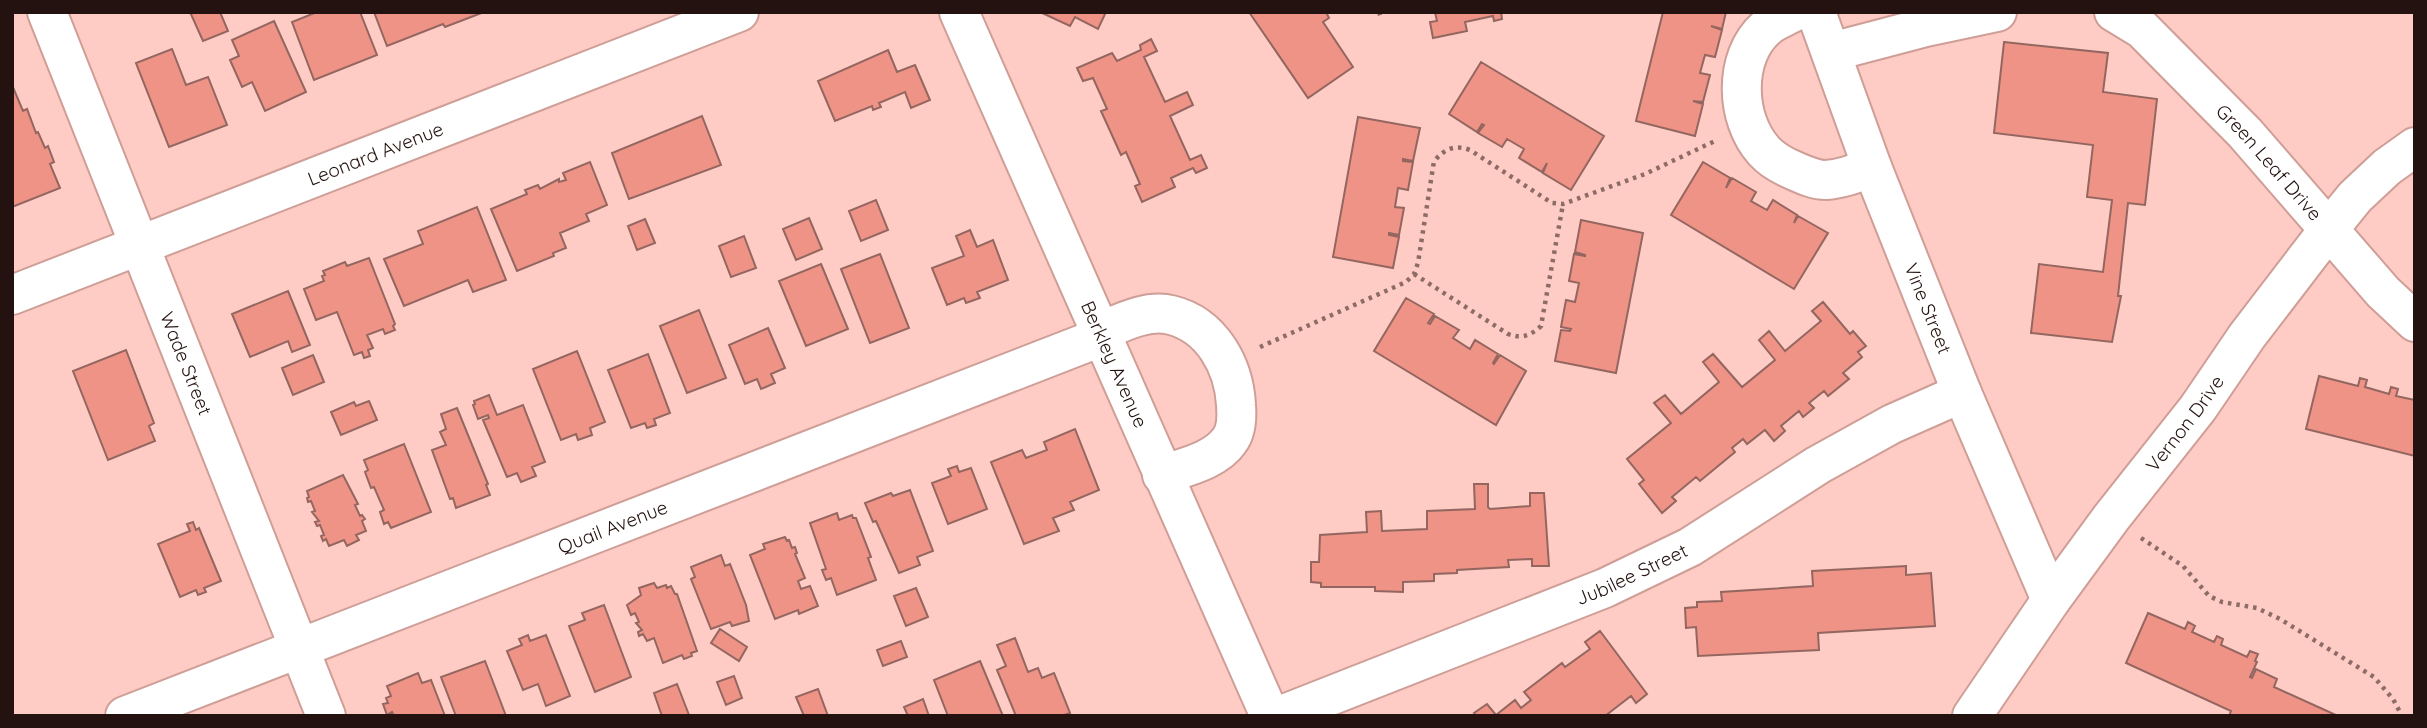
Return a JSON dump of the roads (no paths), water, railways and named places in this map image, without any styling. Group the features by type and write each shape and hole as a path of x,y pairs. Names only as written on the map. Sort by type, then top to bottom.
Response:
{"street":[{"name":"Wade Street","path":"47,12 326,716"},
{"name":"Leonard Avenue","path":"12,295 738,12"},
{"name":"Berkley Avenue","path":"959,12 1270,716"},
{"path":"1794,12 1767,27 1751,46 1743,69 1742,103 1749,125 1763,150 1781,165 1808,177 1825,180 1855,174 1872,167"},
{"name":"Vine Street","path":"1816,12 1872,167 1962,394 2051,600"},
{"path":"1831,52 1997,12"},
{"name":"Green Leaf Drive","path":"2114,12 2142,29 2245,133 2383,292 2415,322"},
{"name":"Vernon Drive","path":"1972,716 2111,518 2198,408 2247,335 2329,229 2355,197 2387,167 2415,147"},
{"name":"Quail Avenue","path":"125,716 1147,314 1170,315 1193,323 1208,336 1227,362 1235,390 1237,421 1230,441 1214,456 1162,475"},
{"name":"Jubilee Street","path":"1279,716 1605,588 1690,547 1818,465 1892,424 1962,394"}]}
